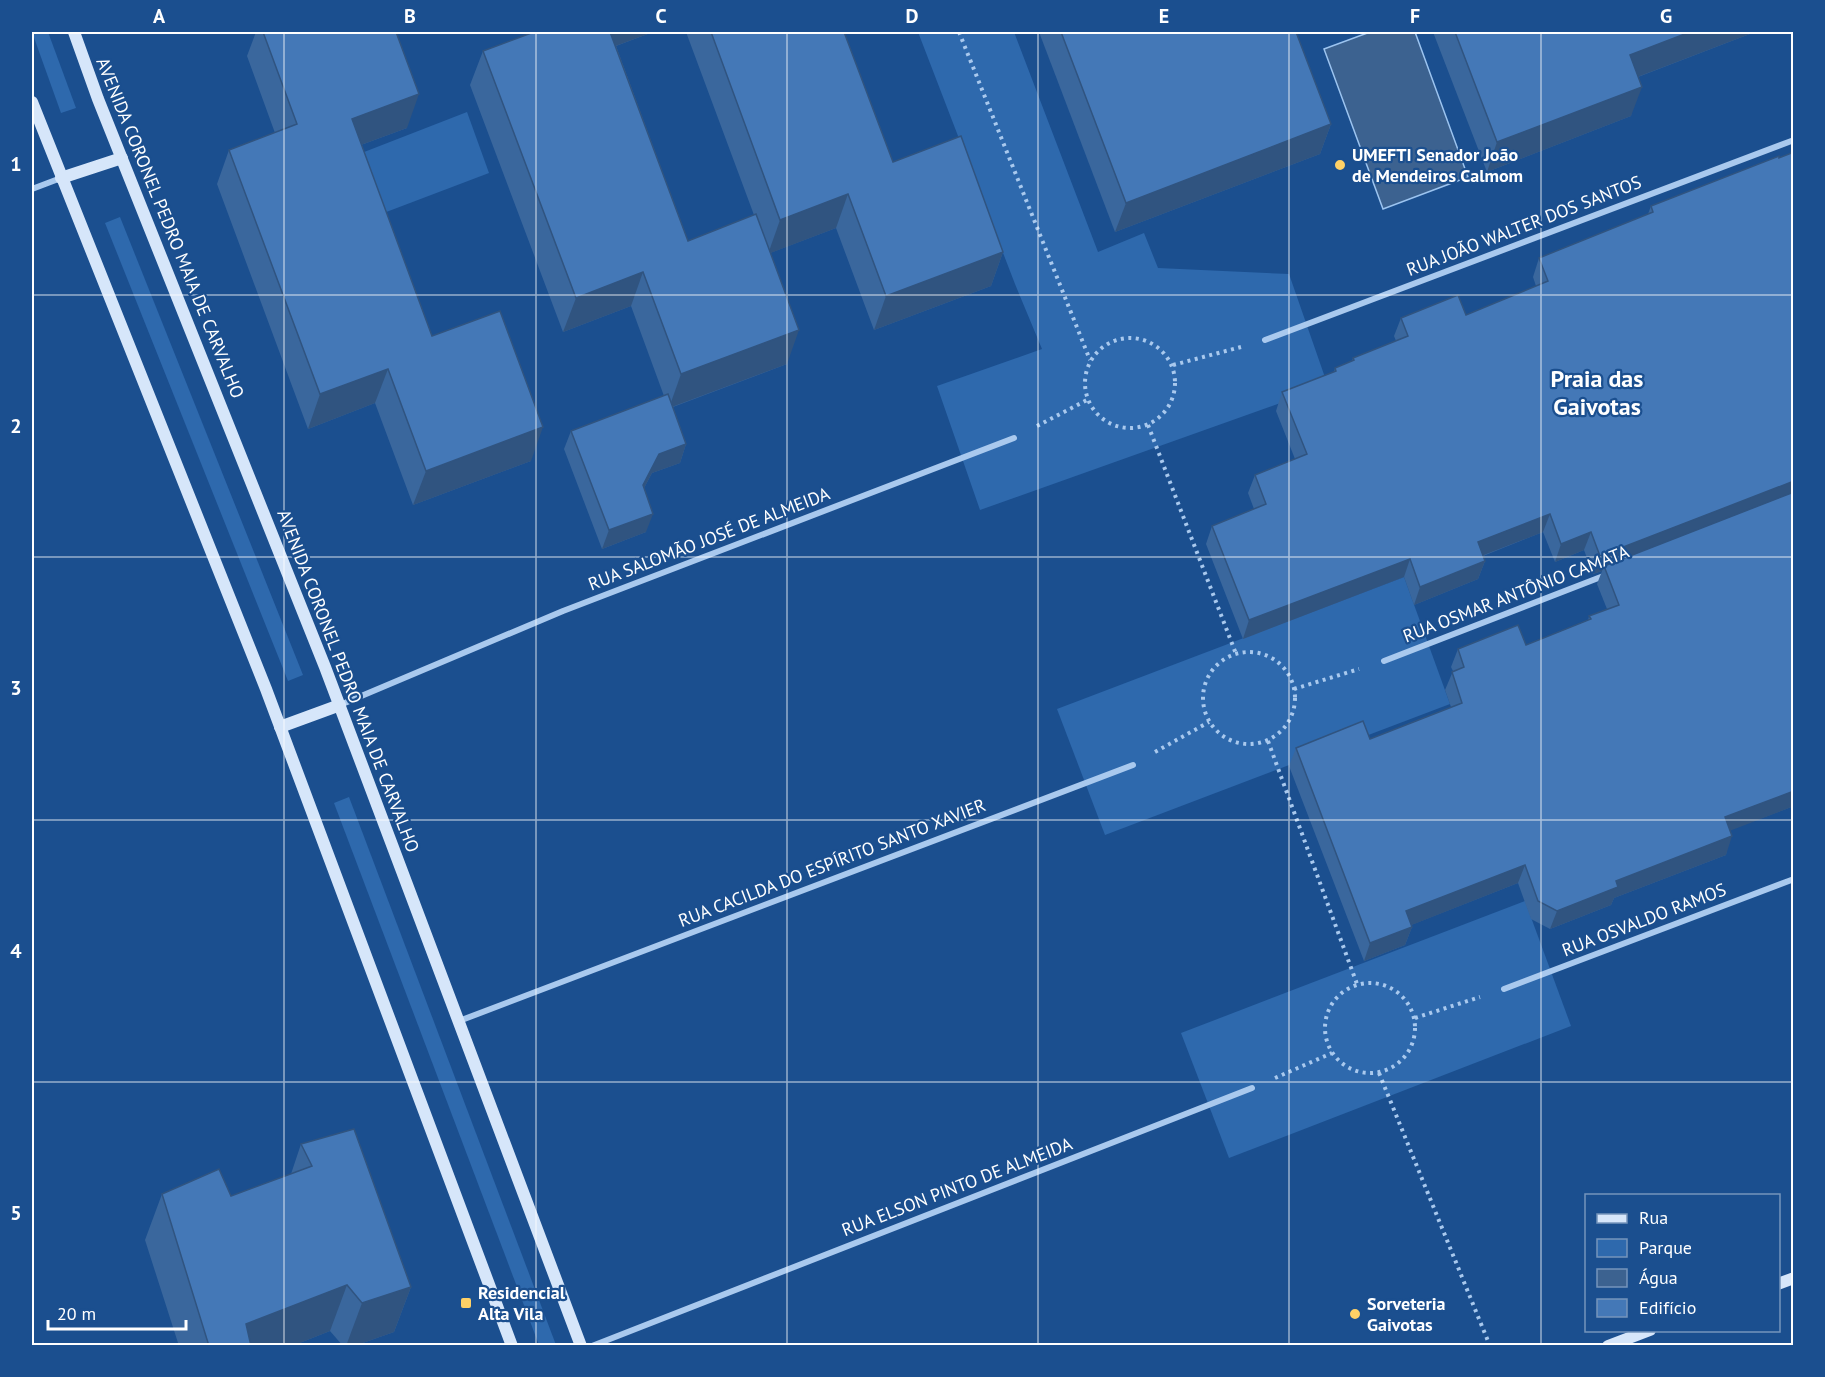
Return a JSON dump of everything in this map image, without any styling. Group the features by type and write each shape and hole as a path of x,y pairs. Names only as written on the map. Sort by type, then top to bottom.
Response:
{"street":[{"name":"AVENIDA CORONEL PEDRO MAIA DE CARVALHO","path":"74,32 340,705 581,1346"},
{"path":"32,102 280,727 512,1346"},
{"name":"RUA JOÃO WALTER DOS SANTOS","path":"1265,340 1794,140"},
{"path":"32,189 122,158"},
{"name":"RUA SALOMÃO JOSÉ DE ALMEIDA","path":"340,705 563,611 1014,438"},
{"name":"RUA OSMAR ANTÔNIO CAMATA","path":"1384,662 1617,571"},
{"path":"280,727 340,705"},
{"name":"RUA CACILDA DO ESPÍRITO SANTO XAVIER","path":"459,1021 1133,765"},
{"name":"RUA OSVALDO RAMOS","path":"1504,989 1794,879"},
{"name":"RUA ELSON PINTO DE ALMEIDA","path":"592,1346 1252,1088"},
{"path":"1780,1284 1794,1278"},
{"path":"1608,1346 1645,1332"}],"path":[{"path":"959,32 1090,360"},
{"path":"1122,337 1144,338 1161,348 1173,365 1176,383 1172,400 1162,415 1148,425 1130,429 1112,425 1097,415 1087,400 1083,380 1090,360 1104,345 1122,337"},
{"path":"1173,365 1265,340"},
{"path":"1014,438 1087,400"},
{"path":"1148,425 1236,654"},
{"path":"1251,652 1266,655 1279,663 1289,675 1294,689 1294,704 1289,719 1268,741 1251,744 1234,742 1220,734 1209,722 1204,706 1203,689 1209,674 1221,662 1236,654 1251,652"},
{"path":"1294,689 1384,662"},
{"path":"1133,765 1209,722"},
{"path":"1268,741 1357,984"},
{"path":"1372,982 1387,985 1409,1004 1415,1018 1415,1037 1408,1053 1396,1066 1379,1073 1352,1070 1341,1064 1332,1053 1325,1037 1325,1020 1331,1005 1342,992 1357,984 1372,982"},
{"path":"1415,1018 1504,989"},
{"path":"1252,1088 1332,1053"},
{"path":"1379,1073 1490,1346"}],"green space":[{"path":"32,32 48,32 76,108 61,113"},
{"path":"918,32 1014,32 1098,252 1144,233 1158,268 1289,274 1328,386 980,510 937,386 1042,349"},
{"path":"467,112 489,173 381,214 359,154"},
{"path":"120,217 303,675 288,681 105,223"},
{"path":"1404,577 1450,704 1105,835 1057,709"},
{"path":"349,797 556,1345 539,1345 334,803"},
{"path":"1525,901 1571,1026 1229,1158 1181,1033"}],"water":[{"path":"1370,32 1415,32 1468,177 1383,209 1324,49"}],"building":[{"path":"263,32 396,32 419,94 352,119 432,336 500,311 543,427 426,471 388,369 320,394 229,150 297,124"},
{"path":"534,32 610,32 688,241 756,214 799,330 681,374 643,272 576,298 483,51"},
{"path":"711,32 844,32 893,162 961,136 1003,252 886,296 848,194 780,220"},
{"path":"1061,32 1296,32 1331,124 1126,203"},
{"path":"1455,32 1690,32 1630,55 1642,87 1497,142"},
{"path":"1794,152 1794,481 1600,556 1591,532 1561,544 1550,514 1478,542 1485,561 1420,587 1410,559 1249,620 1212,526 1266,504 1255,475 1307,454 1282,392 1336,371 1335,368 1354,360 1353,358 1408,336 1401,318 1458,295 1466,315 1548,281 1539,258 1653,212 1651,206"},
{"path":"668,394 686,444 659,454 643,485 653,514 609,530 571,431"},
{"path":"1794,492 1794,791 1725,817 1732,836 1616,881 1618,887 1557,911 1538,901 1525,865 1406,911 1412,927 1370,943 1296,748 1363,721 1370,739 1462,703 1452,672 1464,667 1458,649 1518,625 1526,645 1591,619 1589,616 1619,605 1604,566"},
{"path":"354,1129 411,1287 362,1303 347,1285 246,1324 251,1346 209,1346 162,1194 219,1169 231,1196 312,1166 301,1144"}],"place":[{"name":"UMEFTI Senador João de Mendeiros Calmom","path":"1340,165"},
{"name":"Residencial Alta Vila","path":"466,1303"},
{"name":"Sorveteria Gaivotas","path":"1355,1314"}],"district":[{"name":"Praia das Gaivotas","path":"1597,393"}]}
